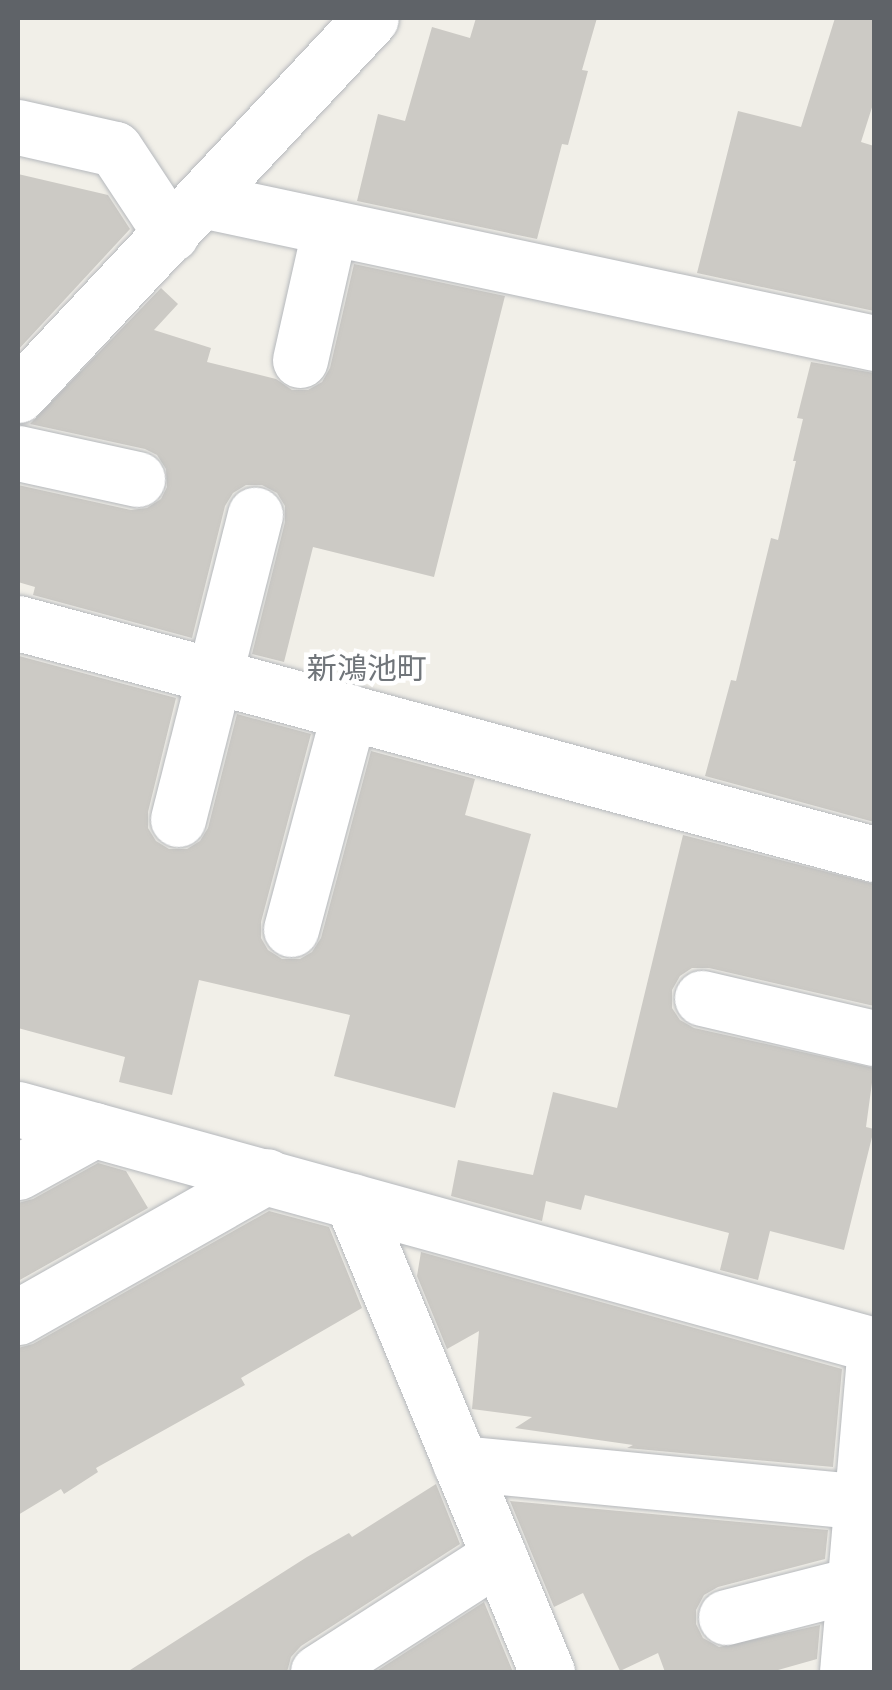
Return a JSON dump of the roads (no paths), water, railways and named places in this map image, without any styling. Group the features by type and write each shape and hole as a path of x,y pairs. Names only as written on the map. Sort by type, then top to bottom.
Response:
{"street":[{"path":"18,395 372,18"},
{"path":"18,127 116,149 187,217 330,227 874,343"},
{"path":"300,360 330,227"},
{"path":"18,453 137,479"},
{"path":"178,819 255,515"},
{"path":"18,623 874,854"},
{"path":"291,929 349,712"},
{"path":"702,998 874,1038"},
{"path":"18,1109 874,1345"},
{"path":"18,1172 94,1130"},
{"path":"18,1317 267,1176"},
{"path":"352,1201 547,1672"},
{"path":"847,1672 874,1358"},
{"path":"460,1463 862,1502"},
{"path":"318,1672 499,1556"},
{"path":"726,1618 855,1584"}],"district":[{"name":"新鴻池町","path":"367,669"}]}
